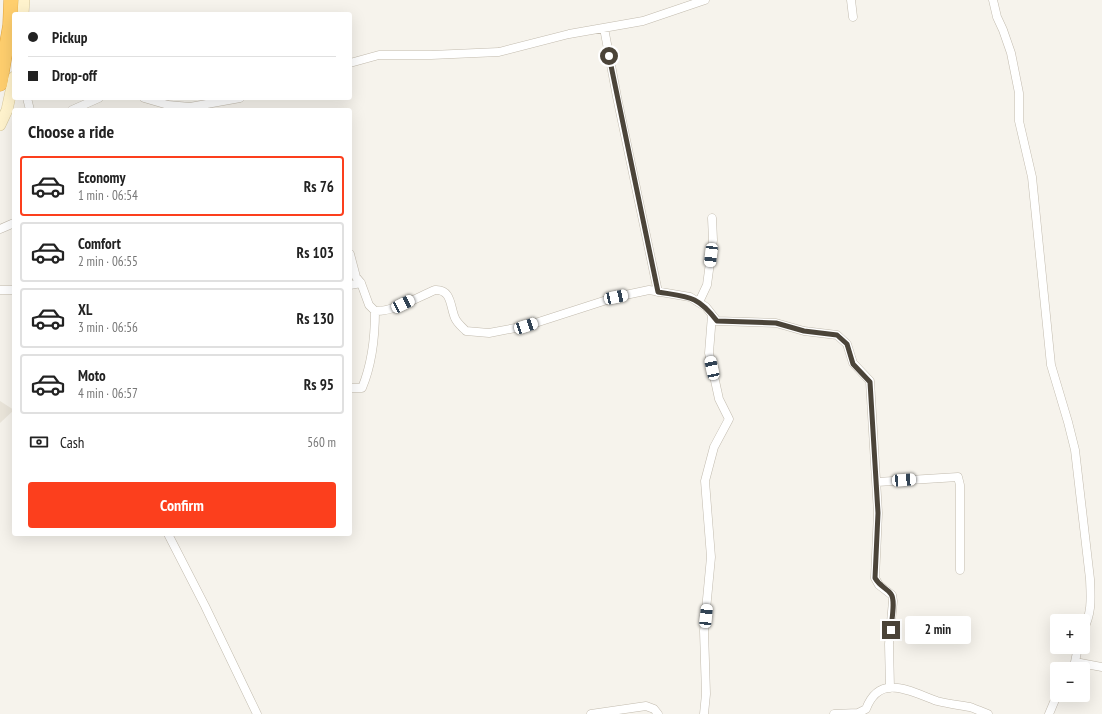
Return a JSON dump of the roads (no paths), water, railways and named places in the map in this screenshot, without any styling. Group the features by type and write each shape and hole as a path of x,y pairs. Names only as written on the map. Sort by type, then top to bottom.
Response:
{"highway":[{"path":"0,84 10,25 11,0"}],"street":[{"path":"23,12 24,0"},
{"path":"352,62 379,55 431,55 499,52 569,34 642,21 705,0"},
{"path":"851,0 853,17"},
{"path":"993,0 997,17 1011,53 1019,92 1019,121 1032,177 1051,365 1076,450 1092,601 1089,614"},
{"path":"604,28 658,292"},
{"path":"0,125 7,110 12,86"},
{"path":"76,108 94,100"},
{"path":"151,100 184,108"},
{"path":"195,108 231,100"},
{"path":"699,302 707,285 713,240 712,218"},
{"path":"0,229 12,224"},
{"path":"352,262 356,277 369,304 375,311 375,331 366,378 362,388 352,388"},
{"path":"352,285 360,283"},
{"path":"0,290 12,290"},
{"path":"375,311 380,311 403,304 435,290 441,290 448,294 455,320 466,331 489,333 526,326 616,297 649,290 690,297 706,307 717,321 776,323 804,331 837,335 847,344 853,364 870,382 878,513 875,578 879,585 892,595 893,601 889,644 890,688"},
{"path":"704,714 706,694 704,631 711,557 705,481 714,447 729,419 719,399 709,353 712,315"},
{"path":"877,482 958,477 960,485 960,570"},
{"path":"169,536 205,606 257,714"},
{"path":"1090,666 1102,667"},
{"path":"834,714 858,713 866,709 870,699 876,693 890,688 909,690 938,701 971,708 988,714"},
{"path":"1049,714 1054,702"},
{"path":"591,714 646,706 654,709 658,714"}]}
